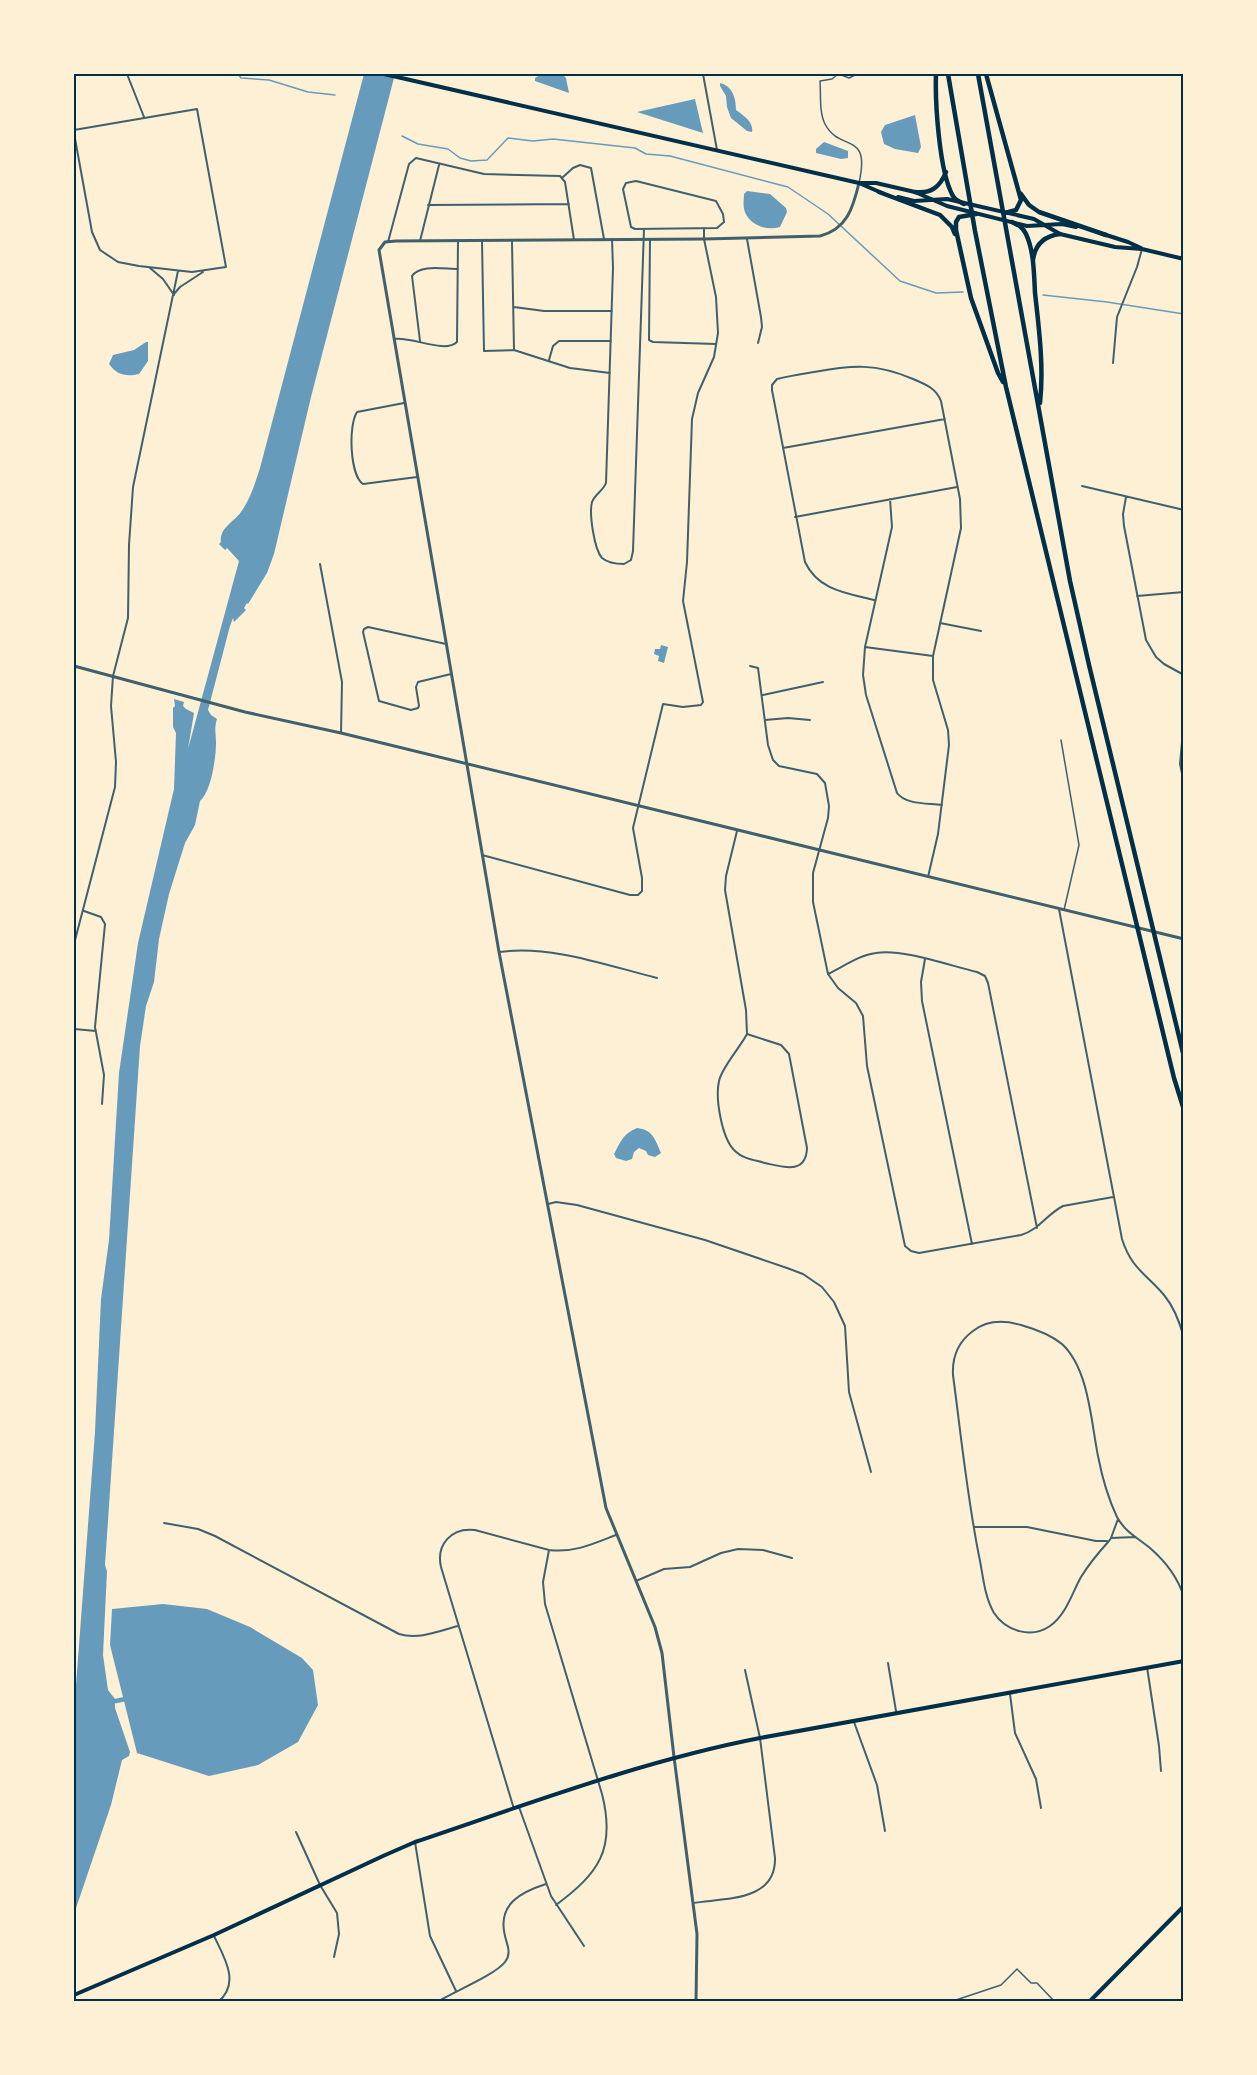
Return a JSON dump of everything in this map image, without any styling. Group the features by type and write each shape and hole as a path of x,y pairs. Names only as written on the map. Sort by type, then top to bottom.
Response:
{"highway":[{"path":"936,74 936,111 946,172 952,195 964,204"},
{"path":"948,74 975,231 1006,387 1171,1067 1184,1110"},
{"path":"978,74 1064,550 1083,642 1184,1057"},
{"path":"986,74 1020,193 1021,202 1018,208 1013,212 1005,213"},
{"path":"915,192 926,192 936,188 942,183 946,172"},
{"path":"879,192 940,215 952,227 959,245"},
{"path":"1020,193 1037,211 1106,234"},
{"path":"976,214 962,216 958,219 956,228 974,306 998,374 1006,387"},
{"path":"1012,222 1026,233 1033,272 1042,390 1039,409"},
{"path":"1033,272 1034,256 1038,245 1047,237 1060,234"}],"main road":[{"path":"384,74 859,183 879,192 913,201 944,198 1034,219 1060,234 1110,246 1142,249 1184,259"},
{"path":"859,183 876,183 915,192 947,206 1028,226 1065,224 1106,234 1142,249"},
{"path":"75,1994 214,1935 415,1842 674,1757 896,1711 1184,1661"},
{"path":"1089,2001 1184,1906"}],"street":[{"path":"127,74 144,117"},
{"path":"703,74 717,150"},
{"path":"197,109 226,267 192,272 178,271 118,262 100,250 92,232 74,132 144,117 197,109"},
{"path":"388,242 413,159 419,158 484,174 554,174 563,178"},
{"path":"420,241 439,164"},
{"path":"563,178 573,168 580,165 591,168 604,239"},
{"path":"563,178 574,240"},
{"path":"636,181 716,201 723,214 724,222 717,228 704,228 635,229 631,227 628,223 624,184 636,181"},
{"path":"696,2001 697,1934 661,1646 656,1627 606,1508 499,952 379,250 382,244 388,242 820,236 840,227 846,220 852,209 859,183"},
{"path":"428,205 569,204"},
{"path":"482,855 630,894 638,895 642,891 643,884 633,828 663,704 683,707 701,705 703,702 683,591 687,562 692,419 717,344 716,297 704,239 704,228"},
{"path":"612,239 606,483 594,498 591,515 600,555 609,562 624,564 631,560 633,551 644,229"},
{"path":"747,238 762,322 758,343"},
{"path":"650,239 649,340 717,344"},
{"path":"393,339 405,338 448,347 457,342 458,240"},
{"path":"482,240 484,351 514,350 576,369 610,373"},
{"path":"512,240 514,350"},
{"path":"1113,363 1117,317 1142,249"},
{"path":"149,267 163,279 174,295"},
{"path":"420,341 412,276 414,272 420,269 458,269"},
{"path":"174,295 180,287 205,270"},
{"path":"74,944 115,787 116,762 111,706 113,676 128,618 133,486 178,271"},
{"path":"514,307 544,311 612,311"},
{"path":"549,361 553,346 559,341 611,341"},
{"path":"874,600 833,589 816,578 802,555 772,390 774,382 782,378 862,366 901,374 933,388 940,398 961,508 960,538 933,656 933,680 949,740 938,834 928,877"},
{"path":"404,403 357,412 350,429 350,438 359,483 366,485 417,477"},
{"path":"782,448 945,418"},
{"path":"1082,486 1184,510"},
{"path":"795,517 957,487"},
{"path":"1126,497 1123,519 1143,631 1150,648 1164,664 1184,675"},
{"path":"890,499 892,527 865,647 863,675 866,695 894,787 901,798 942,805"},
{"path":"320,564 343,686 341,734"},
{"path":"1137,596 1184,592"},
{"path":"940,623 981,631"},
{"path":"446,644 368,627 363,632 379,701 416,710 419,706 416,687 418,682 451,674"},
{"path":"865,647 933,656"},
{"path":"74,666 225,707 1184,939"},
{"path":"750,666 758,668 768,745 775,763 817,774 825,783 829,806 813,873 812,892 828,974 838,988 859,1008 863,1016 866,1059 905,1246 911,1251 919,1252 1021,1235 1037,1228 1057,1209 1064,1206 1113,1197"},
{"path":"763,695 823,682"},
{"path":"765,720 788,718 810,720"},
{"path":"1184,720 1181,776 1184,783"},
{"path":"737,831 726,876 725,890 746,1010 747,1034 722,1072 718,1083 719,1103 726,1136 732,1147 743,1157 787,1168 796,1167 804,1161 807,1148 789,1054 781,1045 747,1034"},
{"path":"1059,909 1122,1239 1127,1253 1138,1270 1168,1300 1184,1338"},
{"path":"84,911 101,917 105,924 96,1031 104,1075 102,1104"},
{"path":"499,952 523,949 546,951 657,978"},
{"path":"828,974 874,953 891,952 977,972 987,979 1037,1228"},
{"path":"924,959 921,982 922,1001 972,1244"},
{"path":"74,1029 96,1031"},
{"path":"548,1204 556,1202 577,1205 705,1239 803,1274 822,1287 834,1302 844,1326 849,1392 871,1472"},
{"path":"1118,1519 1110,1539 1088,1566 1056,1621 1045,1629 1028,1633 1007,1626 998,1617 991,1606 985,1586 974,1527 952,1367 956,1353 965,1338 981,1326 996,1322 1011,1323 1041,1332 1057,1340 1072,1355 1083,1378 1102,1474 1118,1519 1124,1528 1162,1560 1177,1581 1184,1597"},
{"path":"164,1523 198,1529 215,1536 399,1634 419,1636 458,1626"},
{"path":"974,1527 1018,1526 1096,1541 1135,1537"},
{"path":"514,1809 458,1626 440,1562 441,1550 449,1536 458,1530 475,1530 549,1550 578,1550 616,1535"},
{"path":"636,1581 664,1569 690,1567 721,1553 738,1549 763,1550 792,1558"},
{"path":"549,1550 543,1582 545,1604 607,1818 602,1855 594,1870 584,1884 556,1905"},
{"path":"888,1663 896,1711"},
{"path":"1147,1667 1161,1771"},
{"path":"693,1903 753,1894 764,1888 772,1876 775,1858 760,1738 746,1670"},
{"path":"1009,1691 1015,1733 1036,1779 1041,1808"},
{"path":"854,1720 878,1785 885,1831"},
{"path":"519,1807 546,1884 556,1905 584,1946"},
{"path":"296,1832 338,1918 339,1934 334,1956"},
{"path":"415,1842 430,1936 456,1991"},
{"path":"437,2001 504,1963 509,1954 504,1928 508,1908 521,1893 546,1884"},
{"path":"214,1935 230,1977 227,1992 218,2001"}],"lane":[{"path":"857,74 849,78 838,74 832,79 820,81 822,117 829,130 854,144 861,153 863,166 859,183"},
{"path":"1061,740 1079,845 1064,910"},
{"path":"950,2001 1000,1985 1017,1969 1031,1983 1037,1983 1055,2001"}],"water":[{"path":"364,74 395,74 311,397 274,554 267,573 244,608 246,610 234,622 233,618 230,626 208,710 217,719 212,774 204,797 200,801 195,825 185,843 169,894 159,939 154,982 146,1006 140,1046 105,1565 107,1571 103,1655 108,1690 115,1699 115,1708 130,1752 129,1756 122,1760 111,1805 74,1914 74,1712 95,1432 101,1299 109,1240 119,1073 138,943 174,789 176,733 173,727 174,699 184,702 183,706 194,713 188,749 239,561 227,548 225,550 219,544 222,533 238,516 247,501 260,468"},
{"path":"542,74 563,75 566,78 569,93 535,81 535,78"},
{"path":"720,83 731,90 736,110 750,122 752,132 747,131 731,118 726,96"},
{"path":"695,99 703,133 637,112"},
{"path":"915,115 921,147 918,153 895,149 884,144 881,132 885,125"},
{"path":"824,142 848,151 848,158 841,159 816,153 816,149"},
{"path":"747,191 770,194 786,208 787,212 780,227 758,226 749,219 744,207 744,194"},
{"path":"148,342 148,361 139,374 122,374 115,371 109,364 113,355 134,350"},
{"path":"661,645 668,647 664,663 658,661 659,656 654,654 655,649 660,649"},
{"path":"637,1128 650,1133 661,1153 655,1157 639,1148 634,1152 632,1159 626,1161 616,1158 614,1154 623,1138"},
{"path":"163,1604 207,1609 250,1627 302,1658 313,1670 318,1705 298,1742 258,1765 209,1776 137,1753 110,1645 112,1609"}],"waterway":[{"path":"238,74 241,78 269,80 308,92 335,95"},
{"path":"402,136 418,144 448,149 460,158 471,161 487,160 508,138 533,141 553,139 635,148 646,154 670,156 788,187 828,214 900,281 936,293 963,292"},
{"path":"1043,295 1184,314"},
{"path":"116,1701 125,1699"}]}
